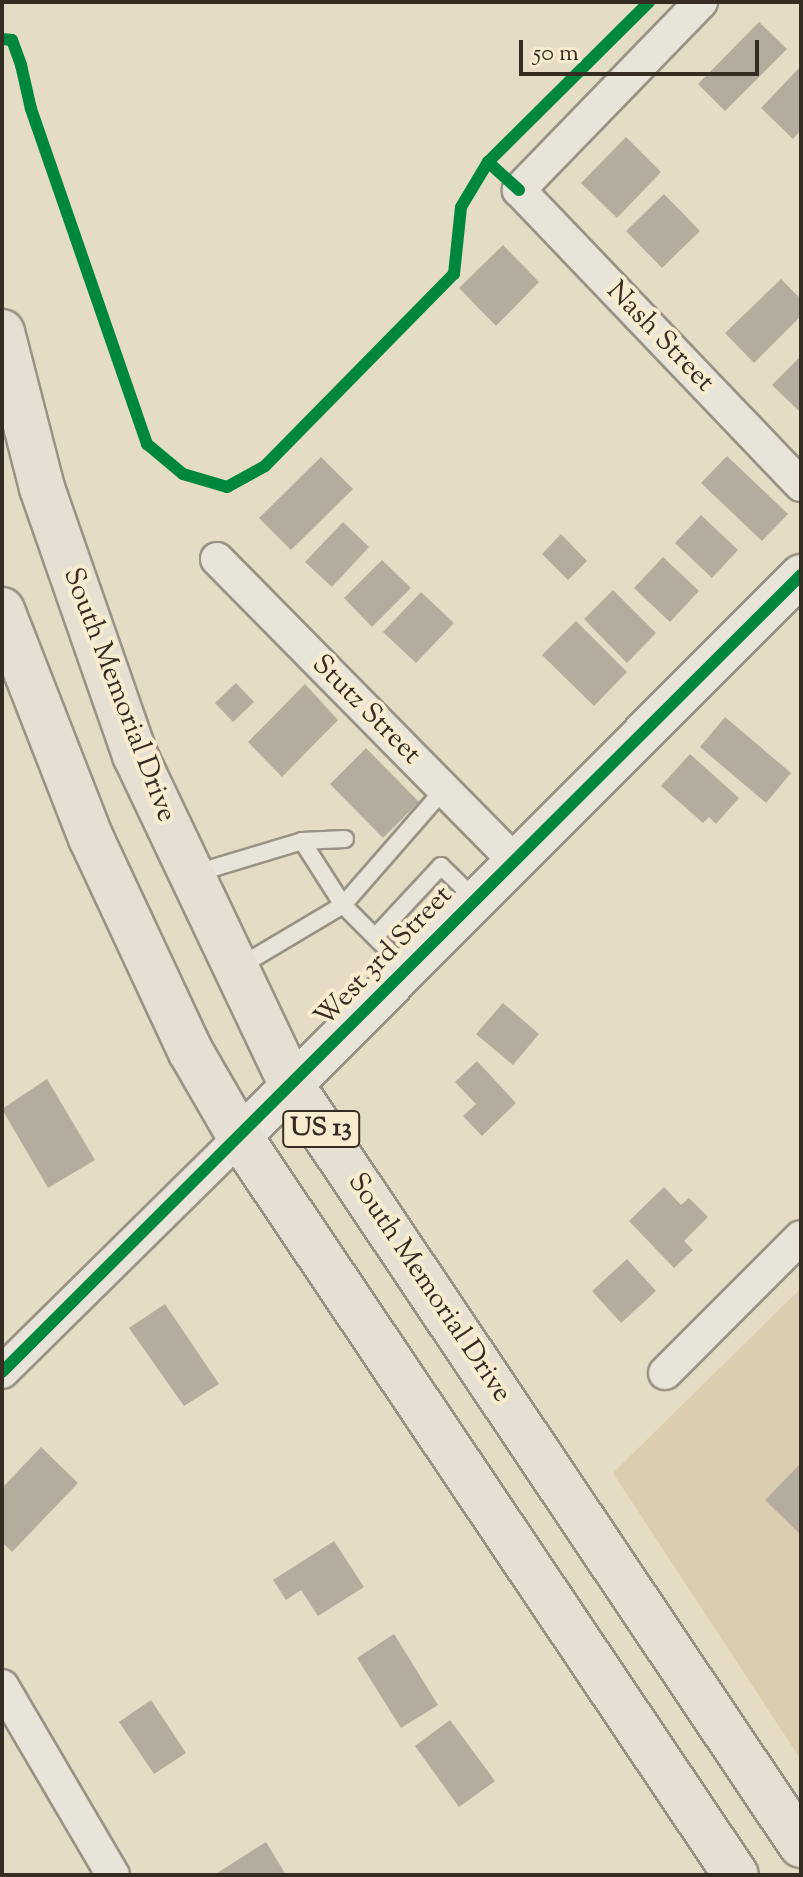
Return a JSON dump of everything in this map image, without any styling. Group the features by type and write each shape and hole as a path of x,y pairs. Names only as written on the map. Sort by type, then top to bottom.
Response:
{"main road":[{"name":"South Memorial Drive","path":"2,332 42,488 135,755 292,1086 801,1845"},
{"name":"US 13","path":"2,610 91,838 191,1052 240,1137 736,1875"}],"street":[{"name":"Nash Street","path":"701,2 519,190 801,485"},
{"name":"Stutz Street","path":"217,559 515,861"},
{"name":"West 3rd Street","path":"2,1372 801,575"},
{"path":"665,1373 801,1237"},
{"path":"2,1686 113,1875"}],"lane":[{"path":"235,970 343,905 367,863 445,788"},
{"path":"191,874 302,841 345,839"},
{"path":"302,841 343,905 407,969"},
{"path":"375,937 441,866 475,899"}],"shaded area":[{"path":"801,1288 801,1760 613,1473"}],"building":[{"path":"759,22 787,49 725,111 698,84"},
{"path":"799,68 801,130 793,139 761,108"},
{"path":"626,137 661,172 617,218 581,183"},
{"path":"664,194 700,231 662,268 626,231"},
{"path":"503,245 539,282 496,326 459,288"},
{"path":"781,279 801,299 801,316 754,363 725,333"},
{"path":"801,356 801,413 772,385"},
{"path":"727,456 788,514 762,541 701,483"},
{"path":"321,457 353,489 291,550 259,518"},
{"path":"701,515 738,550 712,578 675,543"},
{"path":"343,522 369,547 332,587 305,562"},
{"path":"561,534 587,561 568,580 542,554"},
{"path":"663,557 699,591 670,622 634,588"},
{"path":"382,560 411,588 372,627 344,598"},
{"path":"613,590 656,633 627,663 584,619"},
{"path":"421,592 454,623 416,663 383,632"},
{"path":"576,621 627,672 594,706 542,655"},
{"path":"236,683 254,702 233,722 215,703"},
{"path":"305,684 338,720 282,777 248,742"},
{"path":"725,717 791,773 766,803 700,747"},
{"path":"366,748 419,802 383,838 330,784"},
{"path":"690,754 739,798 716,824 709,817 703,823 661,786"},
{"path":"503,1003 539,1034 513,1065 476,1034"},
{"path":"477,1061 516,1103 482,1136 463,1116 476,1104 455,1082"},
{"path":"47,1079 95,1160 48,1188 2,1109"},
{"path":"664,1187 681,1205 689,1198 708,1217 684,1241 693,1250 674,1268 629,1221"},
{"path":"627,1259 656,1291 621,1323 592,1291"},
{"path":"165,1304 219,1384 184,1406 129,1328"},
{"path":"41,1447 78,1483 12,1552 2,1542 2,1488"},
{"path":"801,1463 801,1535 765,1500"},
{"path":"334,1541 364,1587 318,1616 301,1590 286,1600 273,1580"},
{"path":"394,1634 438,1705 401,1728 357,1658"},
{"path":"151,1700 186,1753 154,1774 119,1722"},
{"path":"450,1720 495,1781 459,1807 415,1746"},
{"path":"266,1842 286,1875 214,1875"}],"cycle path":[{"path":"519,190 488,162 649,2"},
{"path":"2,39 12,40 21,65 31,109 147,444 183,474 227,487 265,466 454,274 461,207 488,162"},
{"path":"2,1372 801,575"}]}
